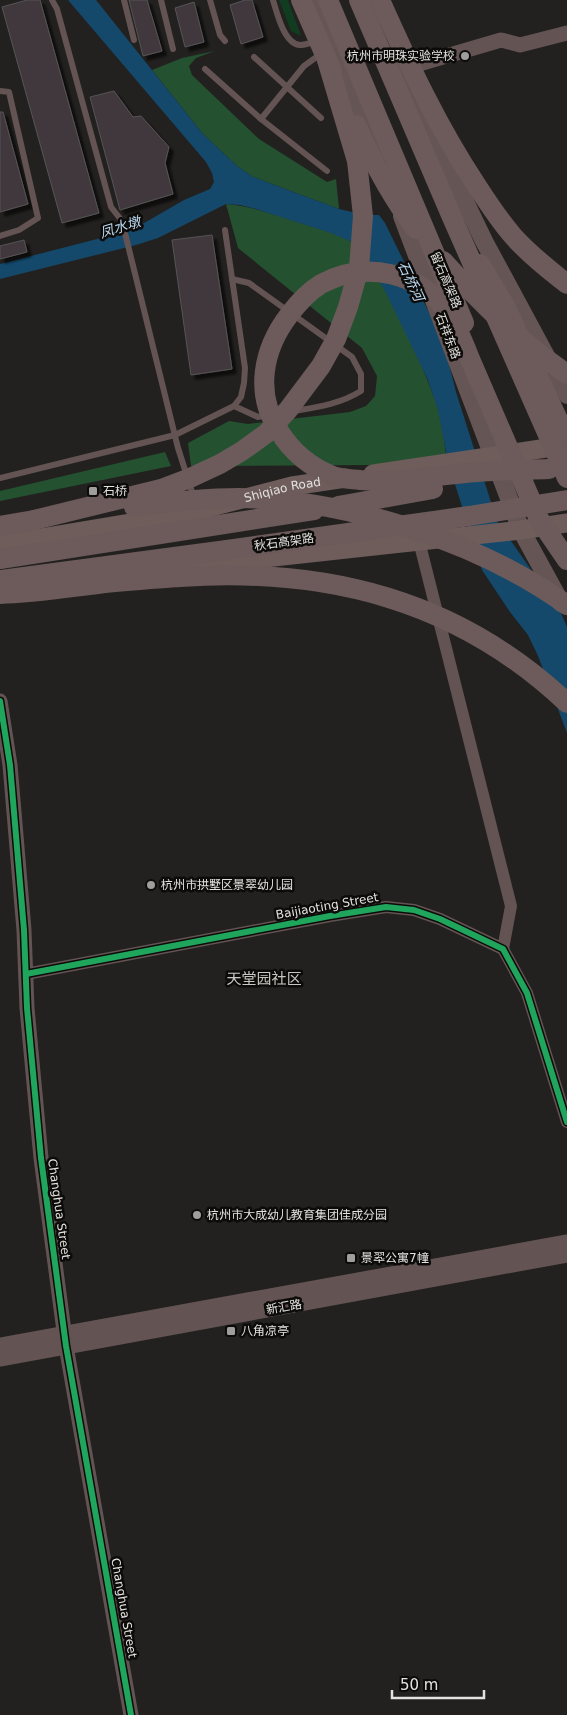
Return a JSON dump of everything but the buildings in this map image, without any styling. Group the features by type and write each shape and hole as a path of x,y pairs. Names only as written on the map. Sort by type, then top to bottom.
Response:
{"highway":[{"path":"301,0 331,48 378,171 410,222 452,271 506,326 567,374"},
{"name":"留石高架路","path":"328,0 500,408 567,560"},
{"path":"359,0 567,478"},
{"path":"380,0 410,68 437,122 490,206 513,236 567,284"},
{"path":"34,520 161,489 220,464 267,433 288,410 321,366 336,339 348,307 359,268 363,216 357,161 331,48"},
{"path":"451,215 505,306 567,439"},
{"path":"558,467 530,470 521,470 512,470 476,472 375,481 335,476 303,460 272,422 265,387 264,368 270,346 279,328 303,297 321,284 340,276 365,272 388,273 406,278 426,290 448,314 467,352 512,457 516,466 520,475 524,484 531,502 539,519 567,560"},
{"path":"0,560 314,510 558,467"},
{"path":"0,526 194,499 240,498 316,505 373,517 466,550 525,579 567,605"},
{"name":"秋石高架路","path":"0,580 469,516 567,500"},
{"path":"469,516 567,513"},
{"path":"0,594 108,583 233,575 278,577 350,588 382,595 417,606 470,631 507,654 567,703"}],"main road":[{"name":"石祥东路","path":"314,0 331,48 370,131 481,422 486,457 518,531 567,613"},
{"path":"370,0 484,241 567,395"},
{"name":"Shiqiao Road","path":"0,545 198,511 292,486 567,445"},
{"path":"0,590 173,568 518,531 567,524"}],"street":[{"path":"402,69 500,40 520,45 567,33"},
{"path":"418,541 511,906 503,949 527,993 567,1122"},
{"name":"Changhua Street","path":"0,701 10,765 24,930 27,1008 41,1158 66,1340 131,1715"},
{"name":"Baijiaoting Street","path":"26,974 386,907 414,910 440,919 503,949"},
{"name":"新汇路","path":"0,1358 66,1340 567,1242"},
{"name":"新汇路","path":"0,1345 66,1340 567,1255"}],"lane":[{"path":"52,0 57,9 111,207 122,221 175,435 198,511"},
{"path":"124,0 134,40"},
{"path":"161,0 173,49"},
{"path":"210,0 220,35 225,41"},
{"path":"273,0 290,42 298,45 331,48"},
{"path":"261,119 304,66 331,48"},
{"path":"254,57 321,118"},
{"path":"205,69 261,119 327,171"},
{"path":"0,91 9,92 38,218 19,230 0,236"},
{"path":"0,478 175,435 234,406 241,397 245,368 225,230"},
{"path":"232,279 249,283 352,357 361,374 361,391 348,399 331,405 258,416 234,406"}],"green space":[{"path":"279,0 288,0 301,36 291,31"},
{"path":"215,51 196,58 189,66 192,75 259,139 327,182 336,179 339,209 253,177 237,166 203,134 152,70 182,58"},
{"path":"226,204 256,209 334,233 350,241 361,251 387,293 424,372 438,409 446,455 371,465 191,466 188,443 229,421 248,424 350,412 366,406 375,396 377,376 362,348 238,248"},
{"path":"165,452 171,466 0,501 0,491"}],"water":[{"name":"石桥河","path":"68,0 96,0 203,134 237,166 253,177 339,209 365,215 379,215 385,223 443,341 456,392 497,521 560,611 567,627 567,733 538,656 528,635 482,570 448,462 438,410 428,380 370,264 352,242 331,233 256,209 226,204 158,238 0,279 0,264 132,230 184,200 210,189 214,182 206,162"}],"cycle path":[{"path":"0,701 10,765 24,930 27,1008 41,1158 66,1346 131,1715"},
{"path":"26,974 330,916 386,907 414,910 440,919 503,949 527,993 567,1122"}],"place":[{"name":"杭州市明珠实验学校","path":"465,56"},
{"name":"石桥","path":"93,491"},
{"name":"杭州市拱墅区景翠幼儿园","path":"151,885"},
{"name":"杭州市大成幼儿教育集团佳成分园","path":"197,1215"},
{"name":"景翆公寓7幢","path":"351,1258"},
{"name":"八角凉亭","path":"231,1331"}],"district":[{"name":"天堂园社区","path":"264,979"}],"water label":[{"name":"凤水墩","path":"120,227"}]}
